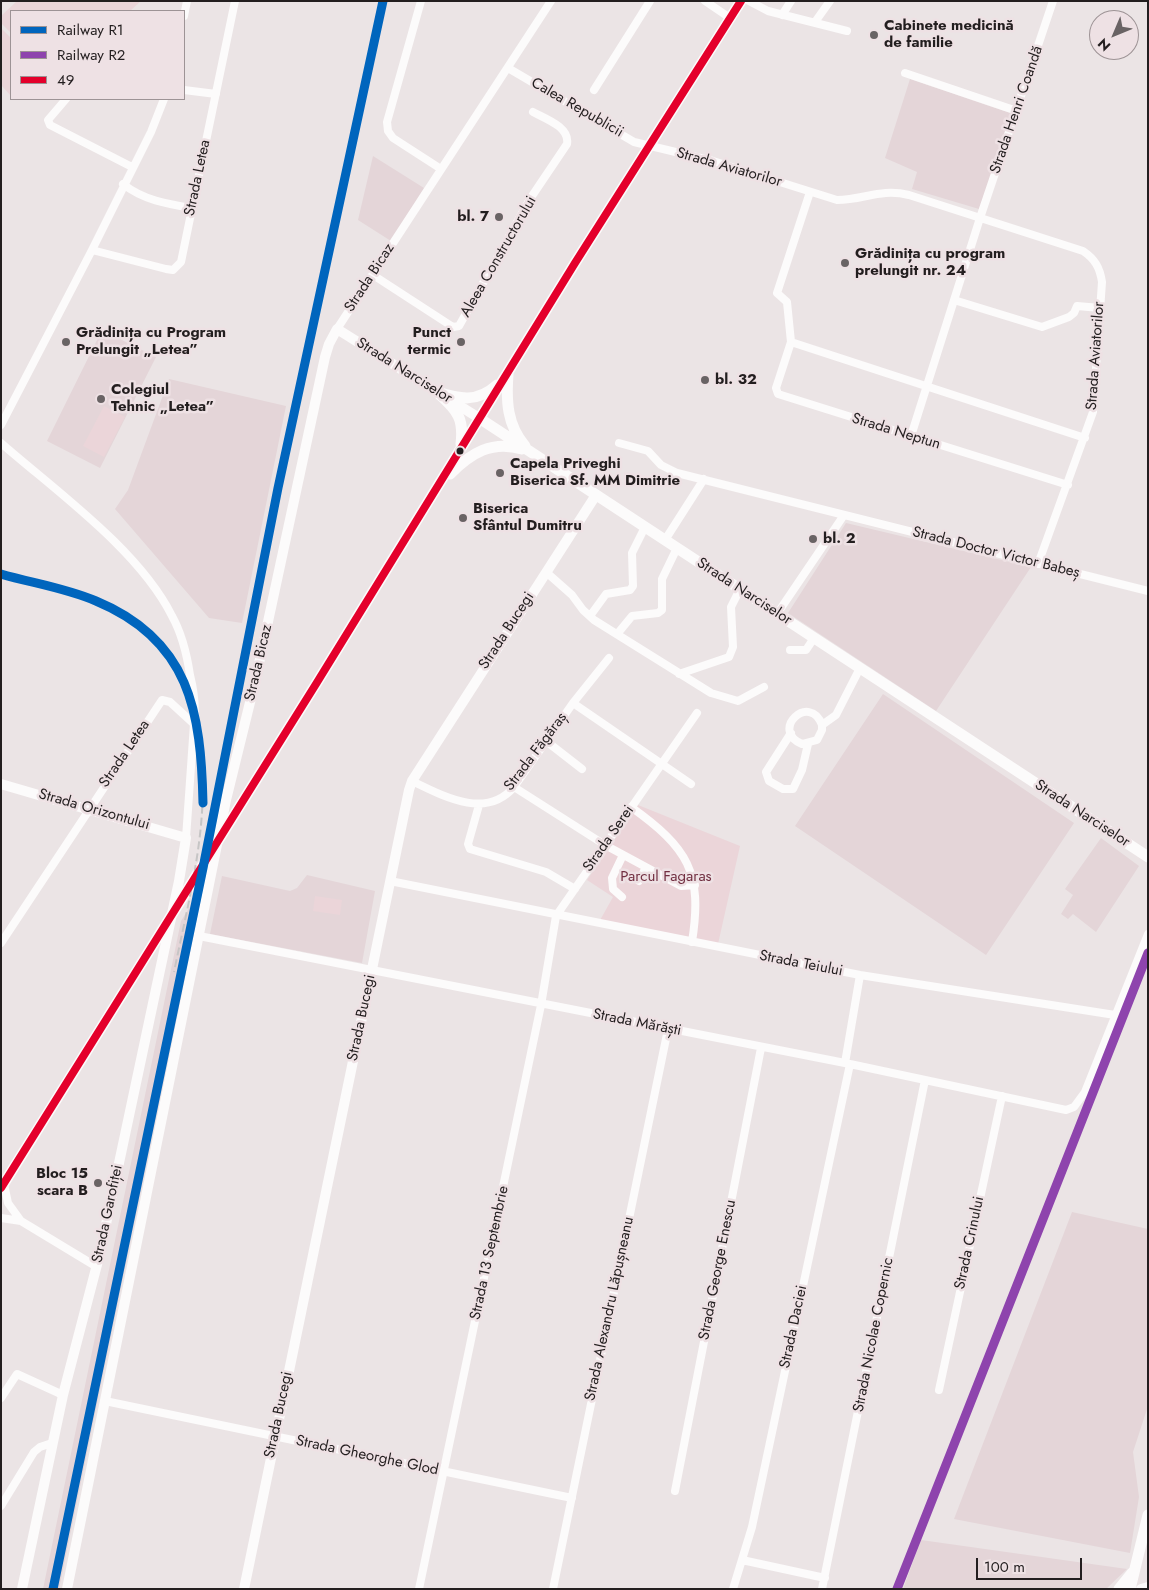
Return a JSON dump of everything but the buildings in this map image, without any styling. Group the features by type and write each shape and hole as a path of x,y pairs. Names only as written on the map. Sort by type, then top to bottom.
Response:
{"main road":[{"path":"2,1185 81,1062 505,376 741,1"},
{"path":"437,392 460,398 476,398 491,391 505,376"},
{"path":"505,376 507,409 517,434 530,451"},
{"path":"437,392 458,413 461,420 460,449"},
{"name":"Strada Narciselor","path":"479,418 1148,857"},
{"path":"435,490 459,465 477,451 506,446 530,451"},
{"path":"1130,1589 1148,1515"},
{"path":"1119,1589 1134,1570"}],"street":[{"name":"Strada Letea","path":"92,250 173,270 181,262 235,1"},
{"path":"421,1 387,122 388,131 393,138 441,170"},
{"name":"Strada Bicaz","path":"67,1589 226,800 255,682 325,357 337,329 551,1"},
{"path":"594,90 650,1"},
{"path":"705,1 730,18"},
{"path":"749,1 768,11 847,31"},
{"path":"782,15 791,1"},
{"path":"815,22 830,1"},
{"name":"Strada Henri Coandă","path":"980,218 1053,1"},
{"name":"Calea Republicii","path":"508,68 634,142 648,147"},
{"path":"905,74 1017,110"},
{"path":"185,90 216,94"},
{"path":"65,100 48,120 50,125 132,166"},
{"path":"1,425 92,250 132,166 151,132 164,100"},
{"name":"Aleea Constructorului","path":"372,275 453,327 459,326 530,199 567,144 568,138 564,131 533,112"},
{"name":"Strada Aviatorilor","path":"648,147 713,161 837,200 891,191 980,218 1083,252 1091,257 1100,272 1100,308 1093,412 1084,438"},
{"path":"123,184 134,193 147,198 192,208"},
{"path":"810,192 777,293 787,302 791,342 1084,438 1038,564"},
{"path":"911,436 980,218"},
{"path":"954,300 1042,327 1069,317 1074,313 1077,306 1100,308"},
{"name":"Strada Narciselor","path":"337,329 479,418"},
{"name":"Strada Neptun","path":"791,342 776,388 778,394 1068,485"},
{"path":"1,443 109,538 148,578 173,617 187,656 193,689 194,724 186,838"},
{"name":"Strada Doctor Victor Babeș","path":"619,443 648,451 661,465 678,473 1148,591"},
{"path":"664,540 704,480"},
{"name":"Strada Bucegi","path":"244,1589 274,1437 412,781 596,495"},
{"path":"777,614 844,515"},
{"path":"590,616 606,594 630,590 634,586 632,553 645,528"},
{"path":"618,634 632,616 658,613 662,610 662,579 677,548"},
{"path":"546,572 572,595 590,616 711,693 738,701 764,687"},
{"path":"679,674 729,657 733,647 730,607 740,590"},
{"path":"790,650 806,650 814,638"},
{"name":"Strada Făgăraș","path":"479,805 492,802 514,787 573,702 609,658"},
{"path":"822,725 817,716 802,712 790,723 791,734 797,742 808,744 818,740 822,725 836,714 860,668"},
{"name":"Strada Letea","path":"1,943 162,700 170,702 194,724"},
{"name":"Strada Făgăraș","path":"573,702 691,784"},
{"path":"662,763 697,713"},
{"path":"791,734 766,772 769,781 783,789 793,789 802,770 808,744"},
{"path":"546,742 582,769"},
{"name":"Strada Serei","path":"556,916 662,763"},
{"path":"412,781 445,796 479,805 468,844 470,849 546,872 575,889"},
{"name":"Strada Orizontului","path":"1,784 186,838"},
{"path":"514,787 622,855 681,886 694,885"},
{"path":"631,807 668,835 680,849 689,866 694,885 696,906 692,942"},
{"name":"Strada Garofiței","path":"22,1589 63,1395 97,1267 179,881 186,838"},
{"path":"622,855 612,878 613,888 622,897"},
{"path":"639,881 646,868"},
{"name":"Strada Teiului","path":"390,882 860,975 1115,1015"},
{"name":"Strada 13 Septembrie","path":"419,1589 541,1005 556,916"},
{"path":"1115,1015 1148,934"},
{"name":"Strada Mărăști","path":"199,936 541,1005 668,1028 1066,1110 1074,1108 1085,1092 1115,1015"},
{"name":"Strada Daciei","path":"733,1589 752,1527 847,1064 860,975"},
{"name":"Strada Alexandru Lăpușneanu","path":"553,1589 668,1028"},
{"name":"Strada George Enescu","path":"676,1491 762,1048"},
{"name":"Strada Nicolae Copernic","path":"822,1589 926,1080"},
{"name":"Strada Crinului","path":"939,1390 1002,1096"},
{"path":"2,1185 8,1203 21,1221"},
{"path":"1,1218 21,1221 97,1267"},
{"path":"1,1398 17,1374 63,1395"},
{"name":"Strada Gheorghe Glod","path":"105,1401 572,1498"},
{"path":"1,1506 34,1452 40,1447 52,1443"},
{"path":"742,1560 825,1578"},
{"path":"1142,1589 1148,1586"}],"shaded area":[{"path":"910,79 1013,114 979,209 912,189 917,172 885,158"},
{"path":"373,156 424,188 391,241 358,220"},
{"name":"Colegiul Tehnic „Letea”","path":"102,330 156,357 100,468 47,441"},
{"path":"169,379 286,406 242,623 209,618 115,509 128,490"},
{"path":"846,523 1031,567 936,711 788,613"},
{"path":"883,694 1074,823 986,955 795,826"},
{"path":"1101,838 1139,866 1096,932 1073,914 1068,919 1061,914 1073,895 1065,889"},
{"path":"307,875 375,891 362,963 210,934 222,876 290,891 297,888"},
{"path":"204,884 59,1589 43,1589 181,921"},
{"path":"1072,1212 1148,1229 1148,1406 1133,1452 1139,1497 1130,1553 954,1519"},
{"path":"921,1540 1127,1569 1106,1589 903,1589"}],"green space":[{"path":"17,1 141,1 131,10 10,10 10,32 1,23 1,16"},
{"path":"1,28 10,37 10,95 1,85"},
{"path":"104,406 125,417 104,457 83,446"},
{"name":"Parcul Fagaras","path":"638,805 740,846 718,944 599,922 613,897 587,880"},
{"path":"315,896 342,900 340,915 313,911"}],"railway":[{"path":"53,1589 203,868 278,488 383,1"},
{"path":"1,574 86,597 132,620 162,644 171,655 181,674 197,729 202,764 203,799 195,868 174,972"},
{"path":"897,1589 1148,953"}],"rail line":[{"name":"R1","path":"53,1589 203,868 278,488 383,1"},
{"name":"R1","path":"1,574 85,596 128,617 152,636 171,658 184,682 193,709 199,739 203,803"},
{"name":"R2","path":"897,1589 1148,953"}],"transit line":[{"name":"49","path":"1,1188 316,684 575,263 741,1"}],"place":[{"name":"Cabinete medicină de familie","path":"874,35"},
{"name":"bl. 7","path":"499,217"},
{"name":"Grădinița cu program prelungit nr. 24","path":"845,263"},
{"name":"Grădinița cu Program Prelungit „Letea”","path":"66,342"},
{"name":"Punct termic","path":"461,342"},
{"name":"bl. 32","path":"705,380"},
{"name":"Colegiul Tehnic „Letea”","path":"101,399"},
{"name":"Capela Priveghi Biserica Sf. MM Dimitrie","path":"500,473"},
{"name":"Biserica Sfântul Dumitru","path":"463,518"},
{"name":"bl. 2","path":"813,539"},
{"name":"Bloc 15 scara B","path":"98,1183"}]}
